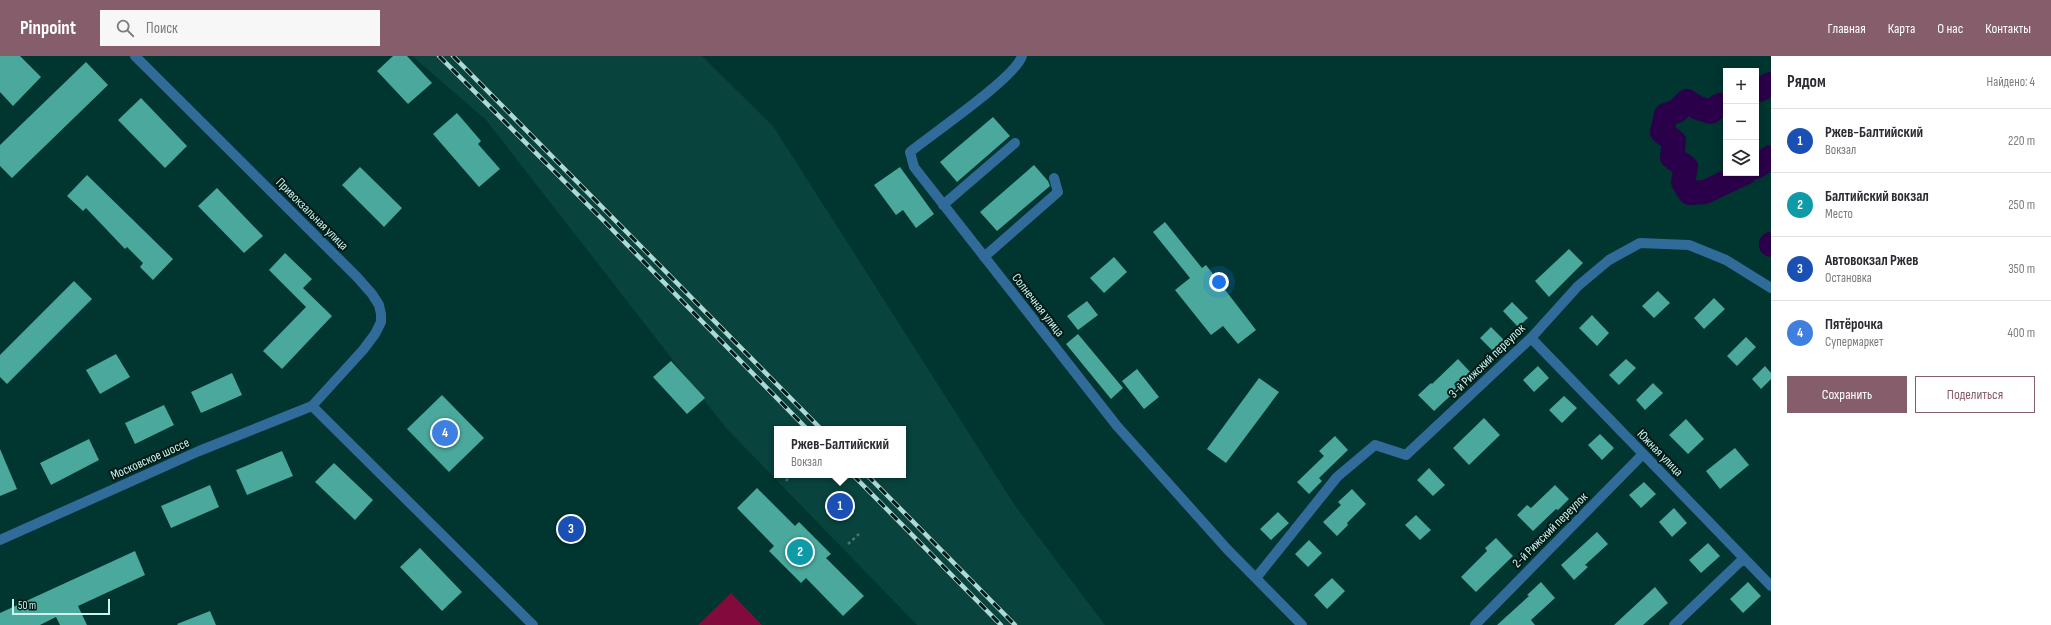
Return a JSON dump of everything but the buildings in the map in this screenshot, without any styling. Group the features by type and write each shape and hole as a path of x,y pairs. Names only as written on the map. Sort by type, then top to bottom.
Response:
{"street":[{"name":"Привокзальная улица","path":"135,56 357,277 372,294 379,305 382,314 381,322 375,334 312,406"},
{"name":"Солнечная улица","path":"1022,56 1020,63 995,86 910,152 914,166 1116,426 1227,548 1302,625"},
{"path":"943,205 1015,144"},
{"path":"984,257 1058,192 1054,178"},
{"name":"3-й Рижский переулок","path":"1256,578 1337,477 1375,445 1406,455 1531,338 1578,286 1609,260 1640,243 1689,245 1726,260 1771,288"},
{"name":"Южная улица","path":"1531,338 1771,586"},
{"path":"312,406 530,623"},
{"name":"Московское шоссе","path":"0,540 199,451 312,406"},
{"name":"2-й Рижский переулок","path":"1475,625 1643,454"},
{"path":"1674,625 1744,558"}],"path":[{"path":"848,544 859,534"}],"shaded area":[{"path":"412,56 702,56 773,126 1016,507 1105,625 917,625 774,478 906,478 906,426 774,426 774,478 725,427 486,120"},
{"path":"731,593 762,625 698,625"}],"waterway":[{"path":"1759,90 1771,84"},
{"path":"1723,105 1718,106 1711,112 1698,108 1687,101 1677,111 1666,115 1662,132 1674,141 1672,157 1686,167 1683,182 1690,193 1705,192 1739,176"},
{"path":"1759,165 1771,157"}],"railway":[{"path":"439,56 601,218 804,426"},
{"path":"453,56 818,426"},
{"path":"856,478 1001,625"},
{"path":"870,478 1015,625"}],"place":[{"name":"Пятёрочка","path":"445,433"},
{"name":"Ржев-Балтийский","path":"840,506"},
{"name":"Автовокзал Ржев","path":"571,529"},
{"name":"Балтийский вокзал","path":"800,552"}]}
